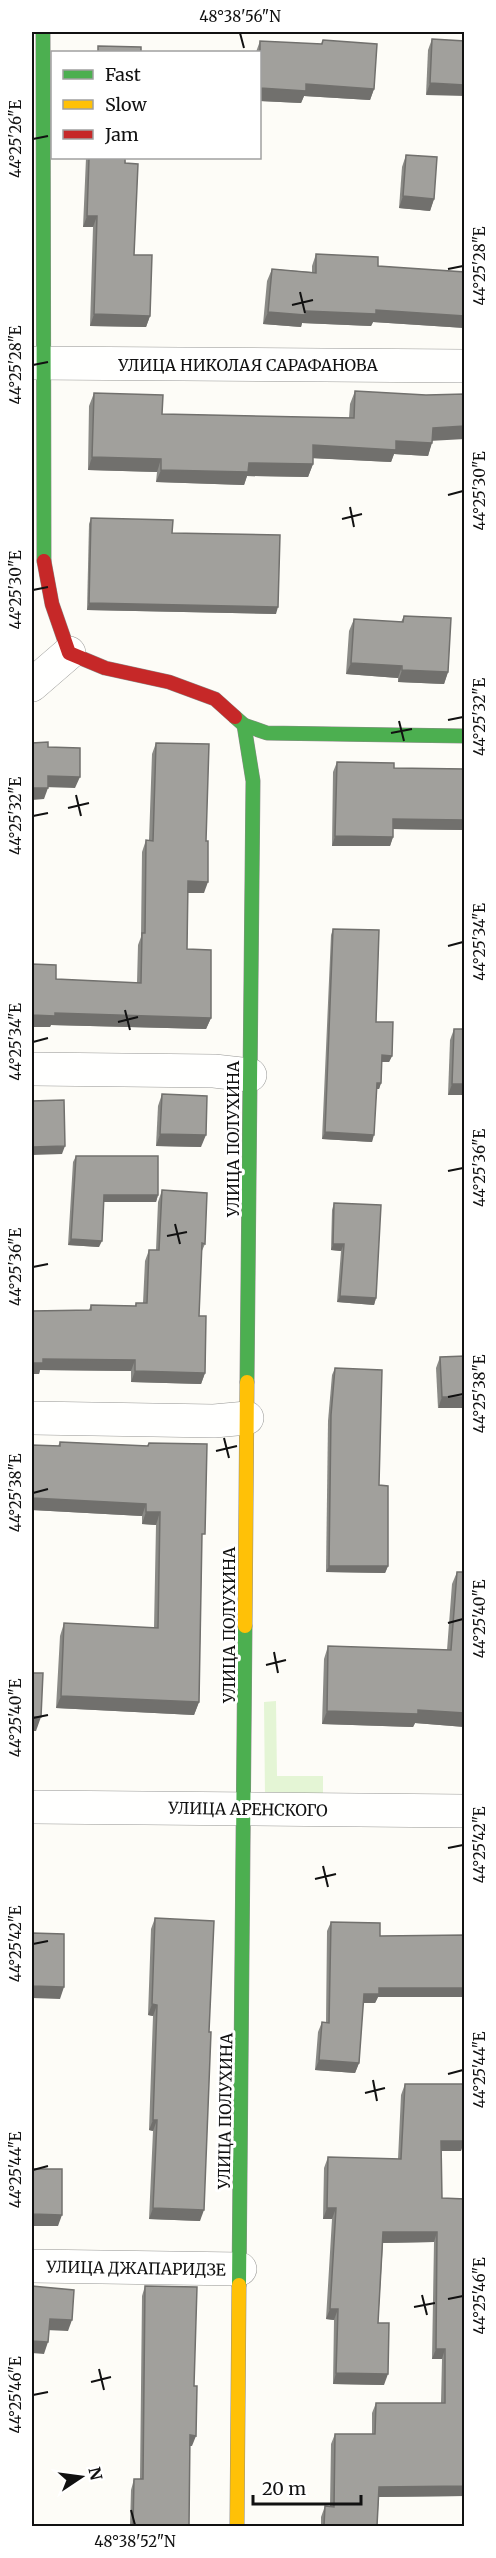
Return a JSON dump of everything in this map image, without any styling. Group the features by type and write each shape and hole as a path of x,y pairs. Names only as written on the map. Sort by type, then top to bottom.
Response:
{"main road":[{"path":"43,32 37,363 43,553 48,592 58,628 69,653 105,668 169,682 215,699 244,725 267,733 465,736"},
{"name":"УЛИЦА ПОЛУХИНА","path":"237,2526 253,781 244,725"}],"street":[{"name":"УЛИЦА НИКОЛАЯ САРАФАНОВА","path":"37,363 465,366"},
{"path":"32,685 69,653"},
{"path":"32,1069 214,1071 250,1075"},
{"path":"32,1418 214,1421 247,1418"},
{"name":"УЛИЦА АРЕНСКОГО","path":"32,1807 465,1811"},
{"name":"УЛИЦА ДЖАПАРИДЗЕ","path":"32,2266 240,2269"}],"green space":[{"path":"276,1701 277,1776 323,1776 323,1796 265,1797 264,1702"}],"building":[{"path":"432,39 465,41 465,85 430,83"},
{"path":"323,40 377,44 374,89 306,84 306,91 261,88 260,41 322,44"},
{"path":"98,46 141,47 141,51 98,51"},
{"path":"406,155 437,157 434,199 403,196"},
{"path":"89,159 125,159 125,163 138,164 134,255 152,255 150,316 94,314 97,216 87,216"},
{"path":"316,254 378,257 378,266 465,272 465,316 376,310 376,314 306,311 305,315 268,312 272,269 316,273"},
{"path":"355,391 426,395 465,394 465,426 433,428 432,443 396,441 396,450 313,445 313,464 249,463 248,472 161,470 161,459 92,457 94,393 163,395 162,414 354,418"},
{"path":"91,518 173,520 172,533 280,535 278,607 89,603"},
{"path":"404,616 451,618 448,672 402,670 402,666 351,663 354,619 403,622"},
{"path":"48,742 48,747 80,748 80,777 48,776 48,788 32,788 32,743"},
{"path":"156,743 209,744 206,841 208,841 208,882 188,881 187,949 211,950 211,1018 55,1013 55,1016 32,1015 32,964 56,965 56,979 141,983 142,933 145,933 146,840 153,841"},
{"path":"337,762 394,763 394,768 465,769 465,820 393,819 393,837 335,836"},
{"path":"333,929 379,930 376,1022 393,1022 392,1056 382,1055 381,1083 377,1083 374,1135 325,1132"},
{"path":"454,1029 465,1029 465,1084 452,1084"},
{"path":"162,1094 207,1096 206,1135 160,1134"},
{"path":"64,1100 65,1146 32,1147 32,1101"},
{"path":"76,1156 158,1156 158,1195 104,1195 102,1241 71,1239"},
{"path":"162,1190 207,1193 199,1316 206,1316 205,1373 135,1371 135,1360 43,1359 43,1363 32,1363 32,1311 91,1310 91,1305 136,1306 136,1303 147,1303 149,1250 159,1250"},
{"path":"334,1203 381,1205 376,1298 340,1296 344,1244 333,1244"},
{"path":"465,1356 465,1397 442,1397 440,1357"},
{"path":"335,1368 382,1370 379,1485 388,1486 388,1566 329,1566 331,1415"},
{"path":"60,1442 148,1446 149,1443 207,1444 205,1534 202,1534 199,1702 61,1696 64,1623 158,1628 160,1512 146,1512 146,1504 32,1498 32,1445 60,1446"},
{"path":"457,1572 465,1572 465,1713 418,1710 418,1714 327,1711 328,1646 451,1650"},
{"path":"32,1673 43,1673 41,1717 32,1717"},
{"path":"155,1918 214,1921 204,2210 153,2208 157,2120 153,2120 157,2005 152,2004"},
{"path":"331,1922 380,1923 380,1936 465,1935 465,1988 379,1988 379,1994 364,1994 359,2063 319,2060 322,2022 329,2023"},
{"path":"32,1933 64,1934 64,1987 32,1986"},
{"path":"405,2084 465,2084 464,2141 441,2141 442,2198 465,2199 465,2486 379,2487 377,2526 324,2526 325,2506 334,2507 335,2434 375,2434 376,2403 445,2403 445,2349 436,2349 437,2232 383,2232 378,2323 389,2323 388,2374 336,2373 338,2309 330,2309 336,2208 327,2208 328,2157 401,2159"},
{"path":"32,2169 62,2169 62,2215 32,2214"},
{"path":"32,2286 74,2290 72,2320 50,2319 48,2342 32,2341"},
{"path":"145,2286 197,2287 194,2386 197,2386 196,2436 190,2435 189,2526 133,2526 134,2479 143,2479"}],"traffic: fast":[{"path":"43,32 44,561"},
{"path":"235,717 244,725 267,733 464,736"},
{"path":"244,725 253,781 247,1382"},
{"path":"239,2285 245,1626"}],"traffic: slow":[{"path":"245,1626 247,1382"},
{"path":"237,2526 239,2285"}],"traffic: jam":[{"path":"44,561 52,604 69,653 105,668 169,682 215,699 235,717"}]}
